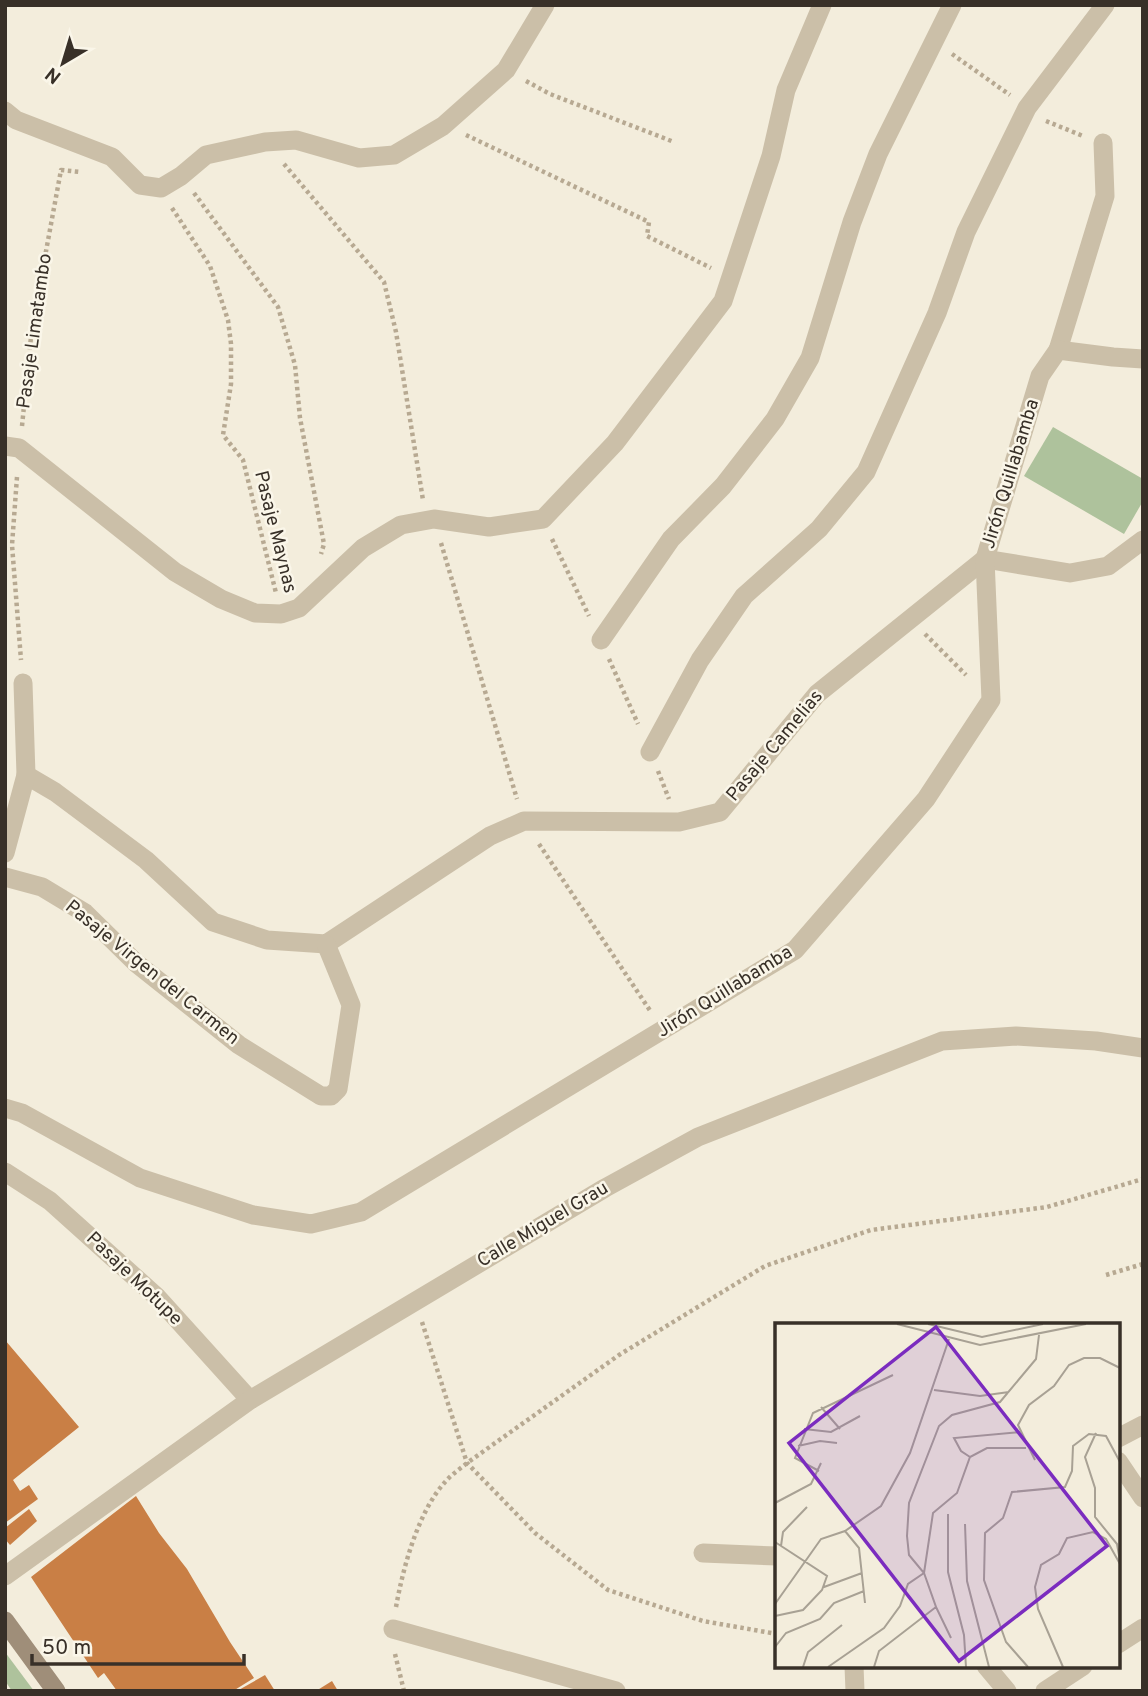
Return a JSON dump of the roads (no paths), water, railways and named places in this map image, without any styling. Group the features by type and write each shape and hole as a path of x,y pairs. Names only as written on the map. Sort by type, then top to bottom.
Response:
{"main road":[{"path":"5,1621 56,1691"}],"street":[{"path":"5,111 16,120 112,157 140,185 161,188 181,176 206,155 265,142 296,140 359,158 394,155 443,126 506,70 545,5"},
{"path":"12,447 175,572 221,600 256,613 281,614 299,608 363,548 401,525 434,519 489,527 543,519 615,443 723,300 771,156 786,90 822,5"},
{"path":"601,640 671,539 723,486 781,409 810,358 852,222 878,154 952,5"},
{"path":"650,752 699,660 744,596 819,529 866,472 937,313 966,232 1027,108 1105,5"},
{"name":"Jirón Quillabamba","path":"5,1108 22,1113 140,1178 253,1215 311,1224 361,1212 795,950 926,799 990,700 985,559 1040,376 1058,350 1105,196 1103,143"},
{"path":"1058,350 1143,359"},
{"path":"985,559 1070,573 1108,566 1143,540"},
{"name":"Pasaje Camelias","path":"326,944 490,836 524,821 679,822 720,811 817,694 985,559"},
{"path":"5,853 26,775 23,683"},
{"path":"26,775 55,792 146,860 213,922 267,940 326,944"},
{"name":"Pasaje Virgen del Carmen","path":"5,877 42,887 85,913 136,963 239,1045 321,1096 331,1096 338,1089 351,1005 326,944"},
{"name":"Calle Miguel Grau","path":"5,1576 250,1400 605,1188 698,1138 942,1041 1016,1036 1096,1041 1143,1048"},
{"name":"Pasaje Motupe","path":"5,1172 50,1201 157,1297 250,1400"},
{"path":"1120,1437 1143,1425"},
{"path":"1120,1464 1143,1498"},
{"path":"703,1553 775,1556"},
{"path":"1120,1643 1143,1628"},
{"path":"393,1629 616,1691"},
{"path":"854,1668 855,1691"},
{"path":"988,1668 1007,1691"},
{"path":"1045,1691 1080,1668"}]}
